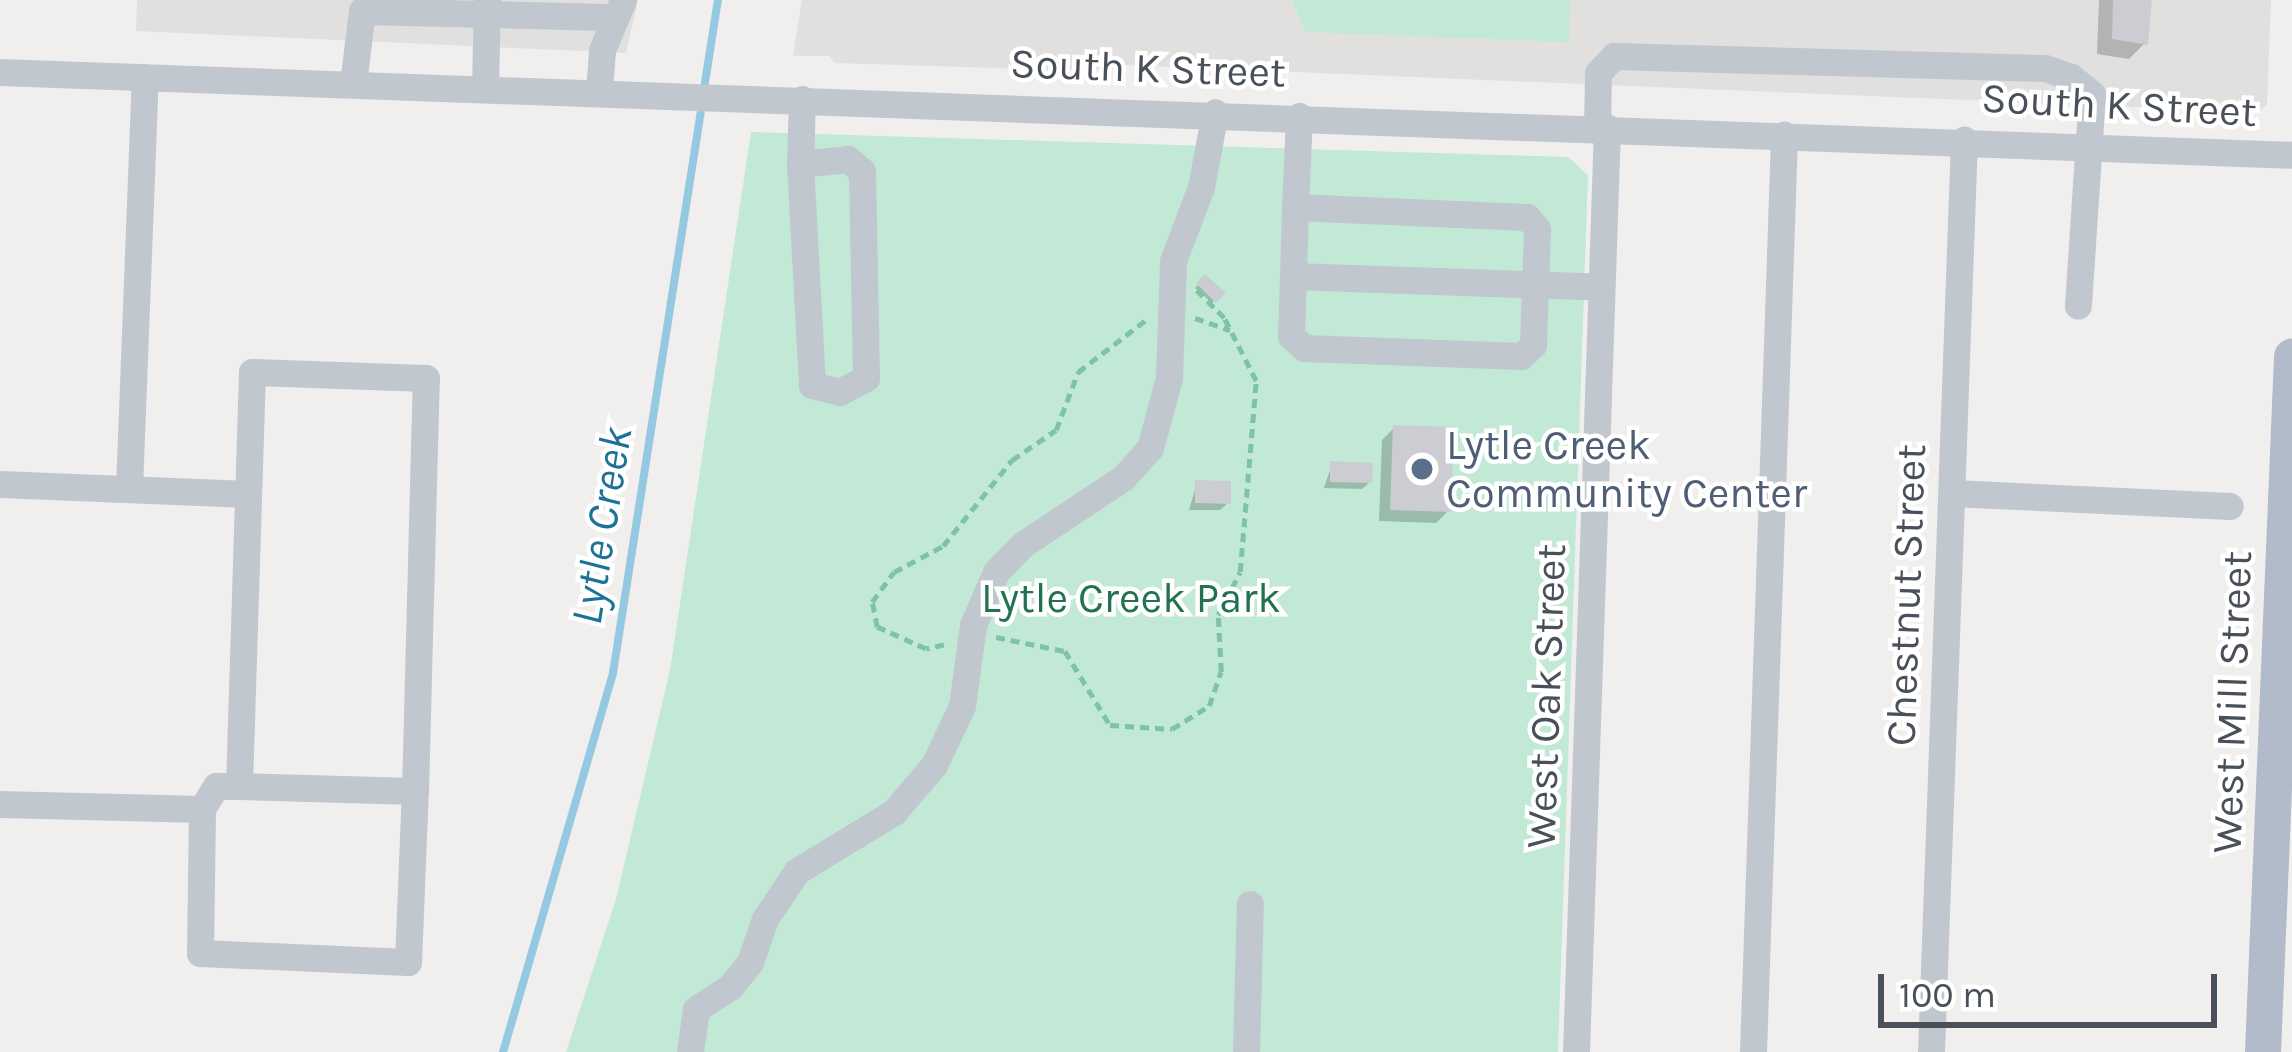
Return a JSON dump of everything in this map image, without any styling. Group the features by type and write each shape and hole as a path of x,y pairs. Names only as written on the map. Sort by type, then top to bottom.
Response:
{"main road":[{"name":"West Mill Street","path":"2264,1052 2292,357"},
{"path":"2287,1052 2292,926"}],"street":[{"path":"485,88 487,7"},
{"path":"353,84 362,11 619,9 599,92"},
{"name":"West Oak Street","path":"1576,1052 1601,287 1598,73 1615,56 2020,67 2071,77 2092,94 2089,144"},
{"name":"South K Street","path":"0,72 1215,112 2292,155"},
{"path":"128,489 145,77"},
{"path":"800,164 848,159 862,171 866,378 841,392 812,385 800,164 802,99"},
{"path":"690,1052 696,1009 730,987 750,962 765,919 797,871 894,812 934,764 962,706 974,625 996,572 1022,544 1124,478 1150,448 1169,378 1173,261 1201,187 1215,112"},
{"path":"1295,207 1527,217 1537,229 1533,345 1521,356 1347,350 1304,348 1291,336 1295,207 1299,116"},
{"path":"1753,1052 1784,135"},
{"name":"Chestnut Street","path":"1931,1052 1964,140"},
{"path":"2078,306 2089,144"},
{"path":"1293,276 1601,287"},
{"path":"239,786 252,372 426,378 415,791 409,962 200,953 202,808 217,786 415,791"},
{"path":"0,484 248,494"},
{"path":"1952,493 2230,506"},
{"path":"0,804 202,808"},
{"path":"1246,1052 1250,904"}],"shaded area":[{"path":"137,0 638,0 626,53 136,31"},
{"path":"802,0 2271,0 2267,105 2257,112 1124,65 1091,71 835,63 829,56 793,56"}],"green space":[{"path":"1292,0 1570,0 1569,42 1305,32"},
{"name":"Lytle Creek Park","path":"751,132 1568,157 1588,175 1558,1052 566,1052 616,899 670,670"}],"building":[{"path":"2113,0 2152,0 2148,45 2112,39"},
{"path":"1205,274 1226,293 1216,303 1196,283"},
{"name":"Lytle Creek Community Center","path":"1393,425 1454,427 1451,512 1390,510"},
{"path":"1330,461 1373,463 1372,483 1330,482"},
{"path":"1195,480 1231,481 1231,504 1195,503"}],"waterway":[{"name":"Lytle Creek","path":"704,89 718,0"},
{"name":"Lytle Creek","path":"503,1052 613,673 702,104"}],"place":[{"name":"Lytle Creek Community Center","path":"1422,469"}]}
